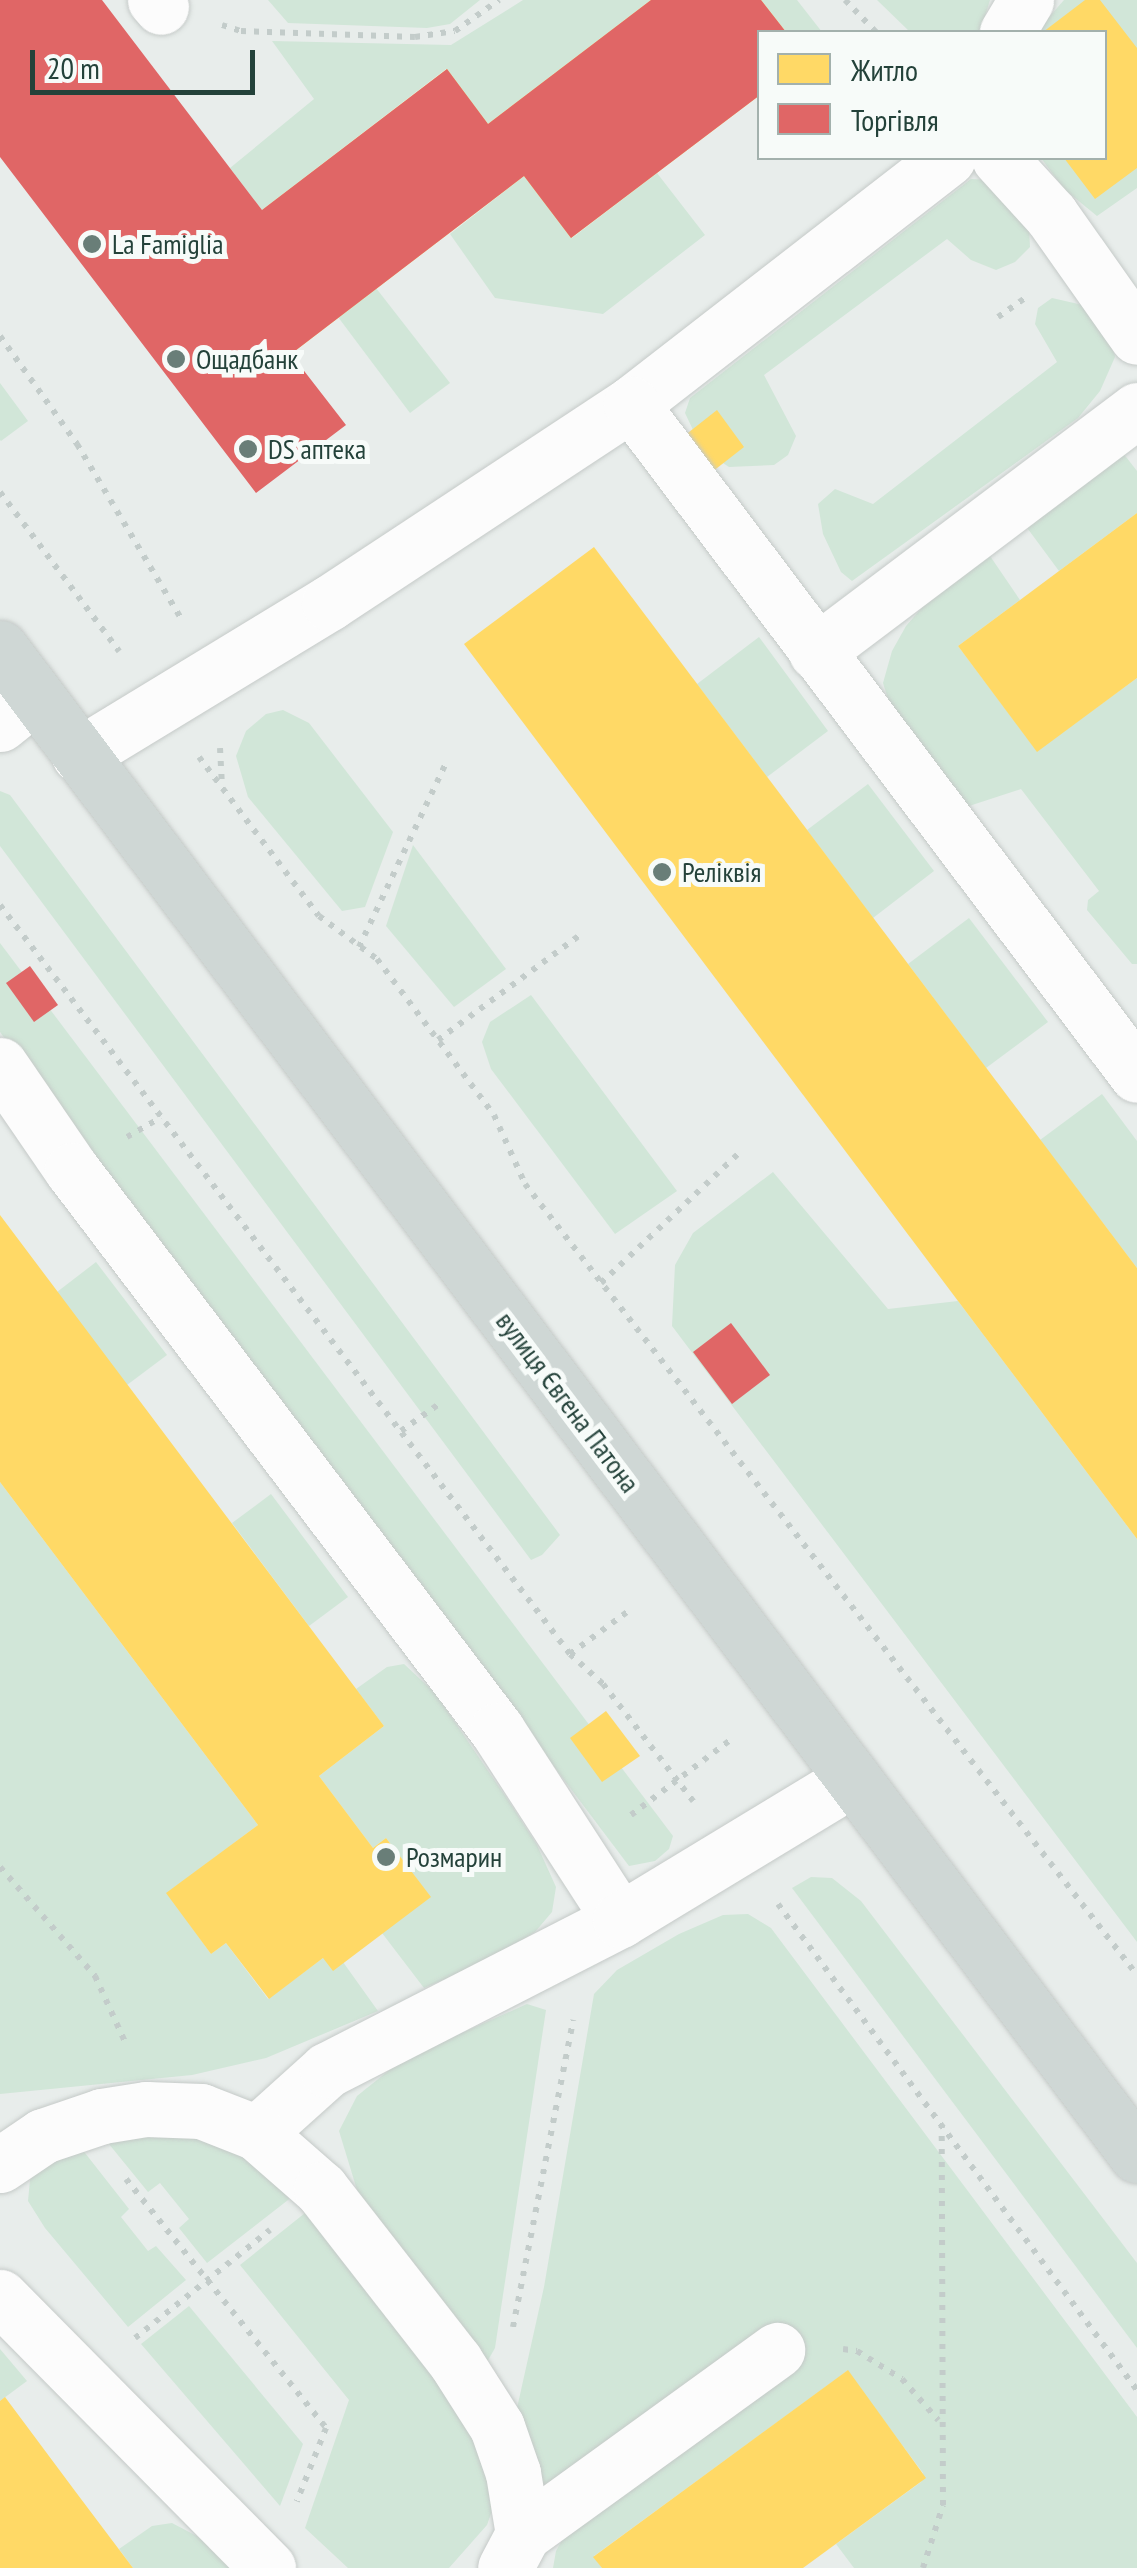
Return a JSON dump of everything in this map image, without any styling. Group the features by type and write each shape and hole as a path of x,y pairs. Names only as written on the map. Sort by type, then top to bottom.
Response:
{"main road":[{"name":"вулиця Євгена Патона","path":"0,648 18,710 79,754 1137,2155"}],"lane":[{"path":"1008,30 1026,0"},
{"path":"79,754 216,673 631,404 945,160"},
{"path":"1001,160 1051,216 1137,337"},
{"path":"631,404 816,652 1126,1039"},
{"path":"816,652 1137,410"},
{"path":"0,1065 72,1170 497,1730 620,1920"},
{"path":"257,2133 327,2070 620,1920 853,1779"},
{"path":"0,2165 43,2136 146,2109 201,2111 257,2133 322,2189 399,2295 455,2361 497,2426 513,2473 514,2551"},
{"path":"0,2297 268,2568"},
{"path":"514,2551 777,2350"}],"path":[{"path":"158,4 241,30 415,37 455,32 499,0"},
{"path":"846,0 874,30"},
{"path":"0,336 77,444 216,673 222,788"},
{"path":"359,947 448,761"},
{"path":"0,905 570,1654 603,1684 696,1806"},
{"path":"438,1040 580,936"},
{"path":"370,957 377,958 494,1115 525,1184 1137,1976"},
{"path":"600,1283 742,1150"},
{"path":"401,1432 439,1404"},
{"path":"570,1654 630,1610"},
{"path":"678,1782 729,1740"},
{"path":"0,1868 95,1976 147,2091 146,2109"},
{"path":"768,1891 1137,2390"},
{"path":"497,2426 527,2242 574,2013"},
{"path":"81,2124 326,2428 292,2515"},
{"path":"923,2568 943,2505 939,2421 942,2126"},
{"path":"82,2381 322,2189"},
{"path":"777,2350 817,2345 857,2352 902,2379 939,2421"}],"green space":[{"path":"268,0 480,0 450,24 427,28 288,23"},
{"path":"523,0 651,0 488,124 446,69 262,210 230,168 314,99 272,41 451,45"},
{"path":"761,0 797,0 820,30 784,30"},
{"path":"877,0 990,0 981,30 908,30"},
{"path":"1064,0 1137,0 1137,188 1097,216 1064,189 1042,160 1107,160 1107,30 1038,30"},
{"path":"657,173 705,235 603,314 495,298 450,234 524,176 572,238"},
{"path":"971,179 991,180 1029,227 1030,247 1015,262 996,270 971,260 947,239 764,375 796,436 788,455 774,465 729,467 702,449 685,413 690,398"},
{"path":"376,288 450,383 410,413 338,317"},
{"path":"1052,298 1087,306 1110,333 1115,357 1100,391 1078,418 852,581 841,572 823,534 818,504 835,489 873,504 1057,362 1035,324 1038,308"},
{"path":"0,383 28,421 1,441 0,440"},
{"path":"1123,453 1137,471 1137,513 1059,571 1025,525"},
{"path":"988,553 1020,600 958,646 1037,751 1137,678 1137,964 1132,964 1087,910 1088,900 1099,891 1021,789 966,807 889,702 883,683 892,651 906,626 933,595"},
{"path":"759,637 828,731 767,777 697,684"},
{"path":"283,710 309,723 393,832 365,907 342,911 248,797 236,756 246,731 266,714"},
{"path":"868,784 934,871 873,918 807,830"},
{"path":"0,791 10,795 560,1535 542,1555 531,1560 0,846"},
{"path":"413,845 506,969 454,1007 386,926"},
{"path":"969,918 1048,1022 986,1068 908,964"},
{"path":"0,943 673,1836 669,1849 655,1861 629,1866 0,1032"},
{"path":"531,995 677,1191 615,1234 491,1069 482,1042 490,1022"},
{"path":"1102,1094 1137,1141 1137,1268 1040,1140"},
{"path":"773,1172 888,1309 958,1301 1137,1539 1137,1942 672,1326 675,1265 693,1233"},
{"path":"96,1262 167,1355 127,1385 57,1292"},
{"path":"0,1482 258,1825 167,1893 211,1954 226,1943 268,1999 323,1958 343,1962 378,2011 266,2058 192,2075 0,2094"},
{"path":"271,1494 348,1597 309,1626 232,1523"},
{"path":"404,1664 435,1693 508,1800 537,1845 556,1887 552,1912 535,1932 487,1961 424,1988 382,1933 429,1895 386,1838 373,1848 319,1776 384,1726 356,1689 387,1667"},
{"path":"811,1877 832,1878 861,1901 1137,2263 1137,2348 792,1888"},
{"path":"748,1914 771,1928 1137,2417 1137,2568 854,2568 836,2544 921,2482 923,2473 847,2371 594,2556 602,2568 553,2568 556,2551 570,2526 548,2493 531,2485 511,2435 544,2287 594,1994 617,1970 679,1934 723,1915"},
{"path":"527,2004 546,2010 495,2348 487,2362 361,2203 339,2131 357,2096 403,2059"},
{"path":"213,2132 297,2193 207,2263 179,2228 189,2219 160,2183 148,2192 100,2133"},
{"path":"78,2144 129,2209 121,2217 148,2251 156,2246 186,2280 128,2327 45,2228 28,2201 30,2180 43,2163"},
{"path":"310,2209 475,2417 494,2505 487,2525 449,2568 348,2568 305,2528 349,2400 240,2265"},
{"path":"189,2306 303,2444 280,2506 141,2344"},
{"path":"0,2349 27,2381 0,2401"},
{"path":"172,2523 210,2543 231,2568 133,2568 119,2549 152,2526"}],"building: Житло":[{"path":"651,0 761,0 784,30 757,30 757,97 571,238 524,176 291,354 211,249 447,69 488,124"},
{"path":"1085,0 1100,0 1137,48 1137,168 1095,199 1066,160 1107,160 1107,30 1046,30"},
{"path":"717,410 744,447 712,472 684,436"},
{"path":"1137,513 1137,678 1037,752 958,646"},
{"path":"594,547 1137,1268 1137,1539 464,644"},
{"path":"0,1215 384,1726 319,1776 373,1848 386,1838 431,1897 333,1971 323,1958 269,1999 226,1943 211,1954 166,1893 258,1825 0,1482"},
{"path":"606,1711 640,1756 602,1782 570,1738"},
{"path":"848,2370 926,2478 803,2568 602,2568 593,2557"},
{"path":"5,2397 133,2568 0,2568 0,2401"}],"building: Торгівля":[{"path":"0,0 102,0 262,210 447,69 488,124 651,0 761,0 784,30 757,30 757,97 571,238 524,176 291,354 346,425 256,493 0,157"},
{"path":"30,966 58,1005 34,1022 6,983"},
{"path":"731,1323 770,1375 732,1404 693,1352"}],"place":[{"name":"La Famiglia","path":"92,244"},
{"name":"Ощадбанк","path":"176,359"},
{"name":"DS аптека","path":"248,449"},
{"name":"Реліквія","path":"662,872"},
{"name":"Розмарин","path":"386,1857"}]}
